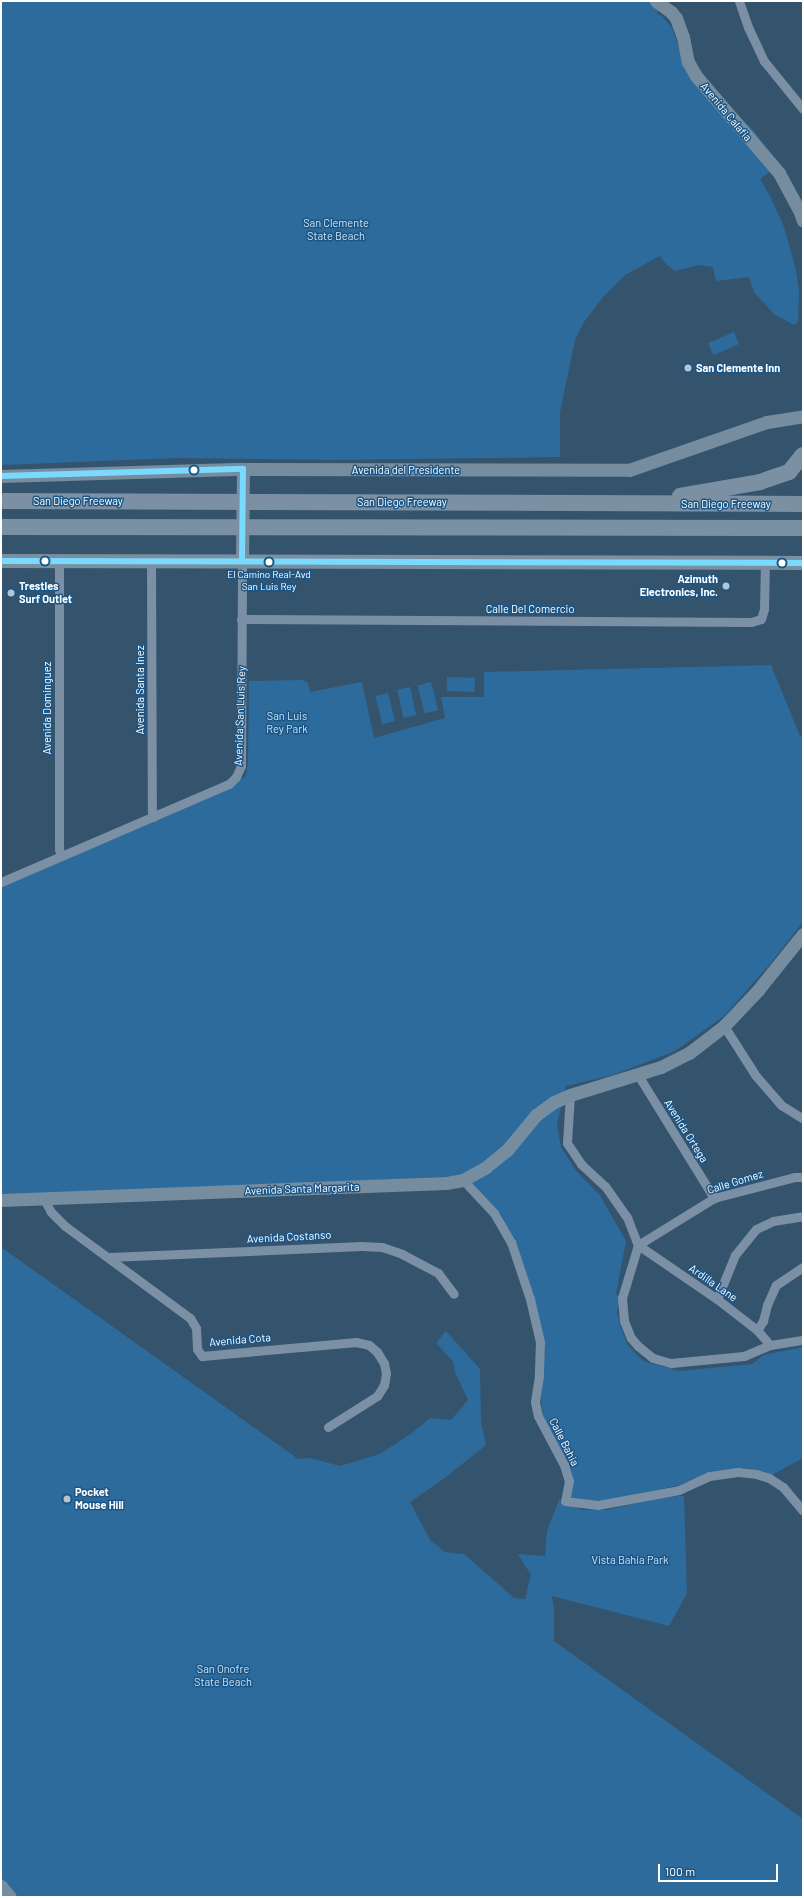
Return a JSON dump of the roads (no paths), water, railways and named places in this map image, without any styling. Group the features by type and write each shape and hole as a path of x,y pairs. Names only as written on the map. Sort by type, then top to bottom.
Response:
{"highway":[{"path":"636,503 760,482 789,472 803,455"},
{"name":"San Diego Freeway","path":"1,501 803,504"},
{"path":"1,527 803,528"}],"main road":[{"path":"1,561 803,563"}],"street":[{"name":"Avenida Calafia","path":"656,1 671,12 676,18 683,37 688,62 696,76 779,173 802,216"},
{"path":"739,1 748,28 764,61 803,109"},
{"name":"Avenida del Presidente","path":"1,476 629,470 767,422 803,416"},
{"name":"Avenida San Luis Rey","path":"1,882 229,784 236,777 241,766 243,474"},
{"name":"Avenida Dominguez","path":"59,560 59,849 61,856"},
{"name":"Avenida Santa Inez","path":"151,561 152,811 154,817"},
{"name":"Calle Del Comercio","path":"241,620 751,622 761,619 764,610 765,563"},
{"name":"Avenida Santa Margarita","path":"1,1200 446,1183 463,1180 486,1167 507,1150 536,1115 554,1102 570,1095 661,1067 689,1053 724,1026 758,990 803,934"},
{"path":"724,1026 756,1076 781,1105 803,1119"},
{"name":"Avenida Ortega","path":"638,1075 714,1198"},
{"path":"570,1095 567,1143 581,1164 605,1186 622,1211 638,1245 622,1298 624,1321 631,1338 647,1354 663,1362 677,1363 744,1356 770,1345 803,1340"},
{"name":"Calle Gomez","path":"638,1245 714,1198 795,1177 803,1177"},
{"name":"Calle Bahia","path":"463,1180 494,1213 511,1242 530,1299 540,1342 539,1376 536,1402 538,1416 564,1465 569,1480 565,1501 598,1505 679,1490 710,1476 738,1472 756,1474 769,1478 783,1487 803,1511"},
{"name":"Avenida Cota","path":"44,1199 51,1212 65,1226 110,1257 190,1318 196,1328 197,1349 202,1356 356,1342 369,1345 377,1352 384,1363 386,1373 384,1386 377,1396 328,1427"},
{"path":"717,1299 735,1255 756,1229 773,1221 803,1216"},
{"name":"Ardilla Lane","path":"638,1245 717,1299 757,1330 770,1345"},
{"name":"Avenida Costanso","path":"110,1257 362,1246 382,1247 402,1254 438,1273 454,1294"},
{"path":"757,1330 764,1321 767,1305 776,1285 803,1267"},
{"path":"1,1886 10,1897"}],"place":[{"name":"San Clemente Inn","path":"688,368"},
{"name":"El Camino Real-Avd San Luis Rey","path":"269,562"},
{"name":"Azimuth Electronics, Inc.","path":"726,586"},
{"name":"Trestles Surf Outlet","path":"11,593"},
{"name":"Pocket Mouse Hill","path":"67,1499"}],"park label":[{"name":"San Clemente State Beach","path":"336,230"},
{"name":"San Luis Rey Park","path":"287,723"},
{"name":"Vista Bahia Park","path":"630,1560"},
{"name":"San Onofre State Beach","path":"223,1676"}]}
